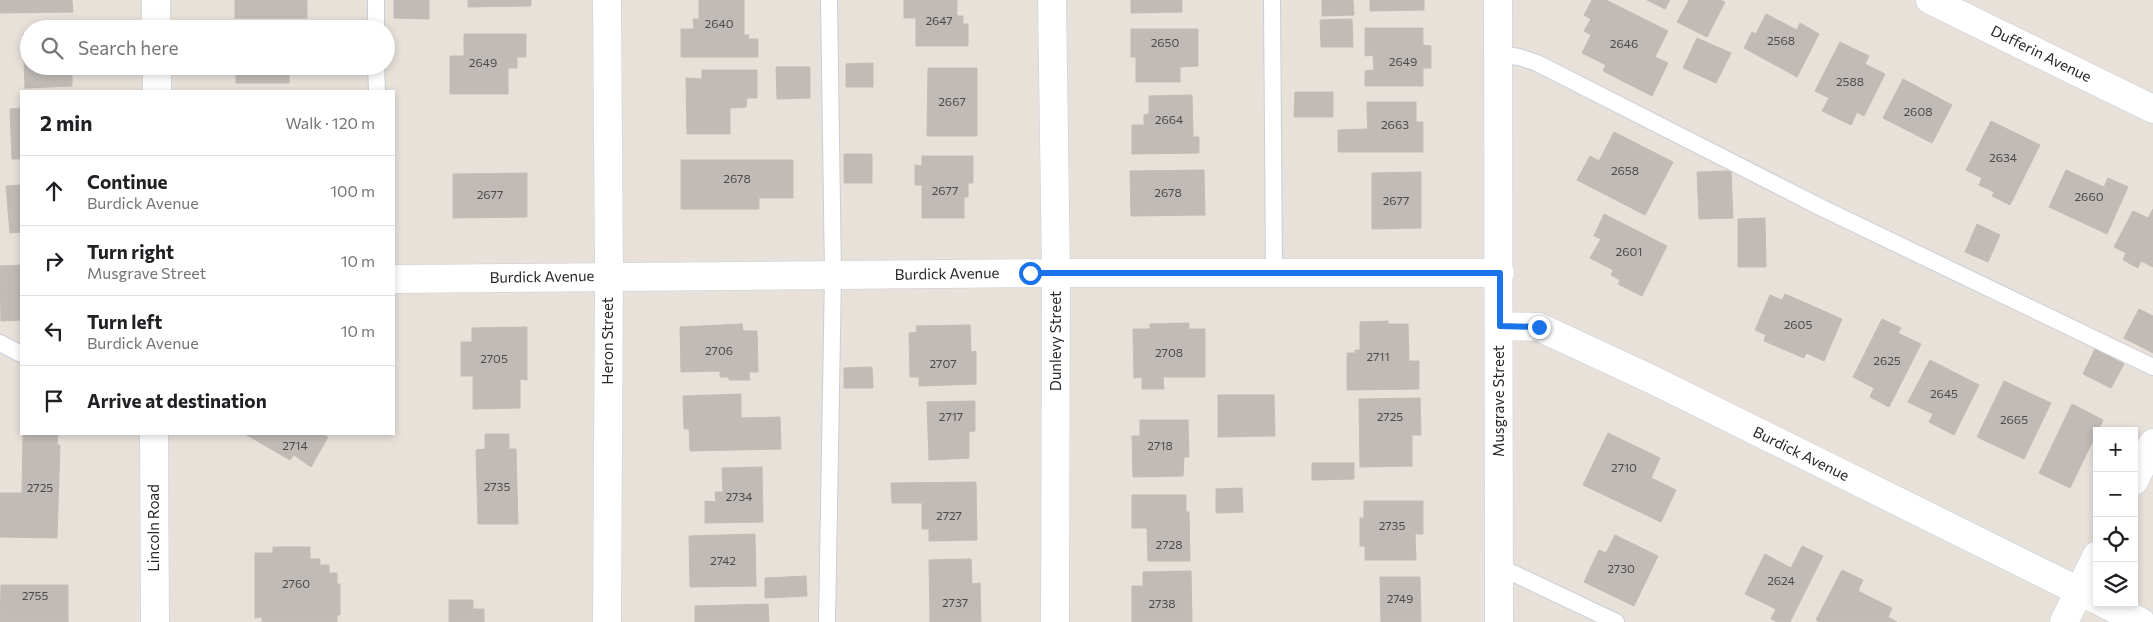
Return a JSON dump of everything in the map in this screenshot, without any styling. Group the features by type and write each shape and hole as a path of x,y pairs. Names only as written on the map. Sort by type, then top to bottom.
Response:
{"street":[{"path":"156,0 156,20"},
{"name":"Heron Street","path":"606,0 609,276 607,622"},
{"name":"Dunlevy Street","path":"1052,0 1056,273 1055,622"},
{"name":"Musgrave Street","path":"1498,0 1500,273 1499,622"},
{"name":"Dufferin Avenue","path":"1930,0 2153,109"},
{"path":"157,75 157,90"},
{"name":"Burdick Avenue","path":"395,279 1056,273 1500,273"},
{"name":"Burdick Avenue","path":"1500,326 1539,327 1653,380 2088,596"},
{"name":"Lincoln Road","path":"154,435 154,622"},
{"path":"2138,473 2153,443"},
{"path":"2064,622 2088,596 2095,562"},
{"path":"2111,607 2142,622"}],"lane":[{"path":"376,0 376,20"},
{"path":"827,622 832,275 829,0"},
{"path":"1272,0 1274,273"},
{"path":"1499,54 1519,57 1536,63 1820,207 2153,367"},
{"path":"376,75 376,90"},
{"path":"0,343 20,353"},
{"path":"1498,566 1616,622"}],"building":[{"path":"0,0 72,0 73,12 0,13"},
{"path":"235,0 307,0 307,18 235,18"},
{"path":"394,0 429,0 429,19 394,18"},
{"path":"468,0 531,0 531,6 468,7"},
{"path":"699,0 744,0 744,35 749,35 748,39 758,39 758,57 681,57 681,29 694,29 693,19 699,19"},
{"path":"904,0 957,0 957,16 963,16 963,24 968,24 968,46 916,46 916,18 904,18"},
{"path":"1131,0 1182,0 1182,12 1131,13"},
{"path":"1322,0 1353,0 1354,15 1322,16"},
{"path":"1370,0 1424,0 1424,10 1370,11"},
{"path":"1592,0 1606,0 1668,31 1655,57 1668,63 1652,96 1603,71 1606,65 1582,53 1591,35 1584,31 1591,19 1584,15"},
{"path":"1647,0 1670,0 1665,9"},
{"path":"1689,0 1720,0 1725,2 1707,37 1677,22"},
{"path":"1766,14 1797,30 1800,23 1819,34 1797,77 1744,48 1752,32 1756,34"},
{"path":"1352,19 1353,47 1321,47 1320,20"},
{"path":"1365,28 1423,28 1423,45 1431,46 1431,68 1423,68 1423,86 1365,86 1365,71 1374,70 1373,55 1365,56"},
{"path":"1131,29 1198,29 1198,66 1180,67 1180,82 1136,82 1136,57 1131,57"},
{"path":"464,34 526,34 526,57 517,57 517,68 508,68 508,94 450,94 450,56 464,56"},
{"path":"1697,38 1731,53 1716,83 1683,68"},
{"path":"1840,42 1869,56 1865,64 1885,74 1864,116 1857,112 1851,125 1822,111 1829,98 1815,91"},
{"path":"873,63 873,87 846,87 846,64"},
{"path":"776,67 810,67 810,98 777,99"},
{"path":"928,68 977,68 977,136 927,136"},
{"path":"702,70 757,70 757,98 747,98 746,107 730,108 730,134 687,134 686,78 702,79"},
{"path":"25,75 72,75 72,86 25,88"},
{"path":"236,75 289,75 289,83 236,83"},
{"path":"1903,79 1952,105 1932,143 1883,118"},
{"path":"1295,92 1333,92 1333,117 1294,117"},
{"path":"1192,95 1193,137 1199,137 1199,153 1132,154 1132,125 1144,125 1144,115 1149,114 1149,96"},
{"path":"1367,102 1416,102 1416,122 1423,122 1423,152 1368,152"},
{"path":"20,108 20,159 12,159 10,109"},
{"path":"1991,121 2040,145 2010,205 1992,196 1994,192 1979,185 1982,178 1966,170"},
{"path":"1367,129 1368,152 1338,152 1338,130"},
{"path":"1614,132 1673,162 1645,215 1577,180 1590,156 1599,161"},
{"path":"844,154 872,154 872,183 844,183"},
{"path":"922,156 973,156 973,183 968,183 968,197 964,197 964,218 922,218 922,185 915,185 915,165 922,166"},
{"path":"681,160 793,160 793,198 759,198 759,209 681,209"},
{"path":"1204,170 1205,215 1131,216 1130,171"},
{"path":"2066,170 2104,187 2108,178 2128,187 2107,234 2049,207"},
{"path":"1731,171 1733,218 1699,219 1697,172"},
{"path":"1421,172 1421,228 1372,229 1372,173"},
{"path":"527,173 527,217 453,218 453,174"},
{"path":"20,185 20,232 10,233 6,186"},
{"path":"2153,209 2153,267 2141,261 2138,268 2123,260 2126,253 2114,247 2133,211 2148,218"},
{"path":"1604,214 1667,246 1642,296 1618,284 1620,280 1611,275 1613,270 1590,258 1601,239 1594,236"},
{"path":"1765,218 1766,267 1738,267 1738,219"},
{"path":"1977,224 2000,235 1988,262 1965,252"},
{"path":"20,265 20,320 1,321 0,266"},
{"path":"1785,294 1842,319 1824,361 1806,353 1804,358 1764,341 1766,335 1755,330 1770,295 1782,300"},
{"path":"2139,309 2153,316 2153,353 2124,338"},
{"path":"1882,319 1901,328 1898,333 1921,344 1889,407 1870,397 1874,388 1853,377"},
{"path":"1388,321 1388,324 1408,324 1409,361 1419,361 1419,389 1347,390 1347,353 1355,353 1355,350 1360,350 1360,322"},
{"path":"1189,323 1189,329 1205,329 1205,377 1163,377 1164,389 1142,389 1142,377 1134,378 1133,329 1150,329 1150,324"},
{"path":"742,324 743,331 757,331 758,372 749,372 750,380 729,380 729,377 720,377 720,371 681,372 680,327"},
{"path":"970,325 971,352 976,351 976,384 919,386 919,377 910,377 909,333 917,332 916,326"},
{"path":"527,327 527,380 520,379 520,408 473,409 473,376 461,376 461,342 472,342 472,328"},
{"path":"2095,349 2124,364 2111,388 2083,374"},
{"path":"1930,360 1979,385 1954,435 1929,422 1933,414 1908,402"},
{"path":"872,367 873,388 844,388 844,368"},
{"path":"2004,381 2051,403 2024,459 1977,437"},
{"path":"741,394 741,418 780,417 781,449 690,451 689,429 684,429 683,396"},
{"path":"1218,395 1274,395 1275,436 1218,437"},
{"path":"1420,398 1421,435 1412,435 1412,466 1360,467 1359,399"},
{"path":"975,401 975,431 969,432 969,458 929,460 927,402"},
{"path":"2072,404 2103,420 2100,427 2093,427 2093,441 2070,488 2039,473"},
{"path":"1140,420 1188,420 1189,457 1184,457 1183,476 1133,477 1132,436 1140,436"},
{"path":"1608,433 1660,458 1651,478 1676,490 1661,522 1583,485"},
{"path":"485,434 509,434 509,449 516,449 518,524 478,524 476,450 485,449"},
{"path":"23,435 58,435 57,445 60,445 57,538 0,537 0,493 22,493"},
{"path":"247,435 324,435 328,437 311,467 294,455 290,460"},
{"path":"1312,463 1354,463 1354,479 1312,480"},
{"path":"762,467 763,522 705,523 705,501 716,502 715,492 723,492 722,468"},
{"path":"976,482 977,540 929,541 929,529 922,529 922,503 892,503 891,483"},
{"path":"1242,488 1243,512 1216,513 1216,489"},
{"path":"1132,495 1186,495 1186,512 1189,512 1190,561 1148,561 1147,528 1132,528"},
{"path":"1364,501 1423,501 1423,534 1415,534 1416,560 1365,560 1365,546 1360,546 1360,518 1364,518"},
{"path":"755,534 756,586 690,587 689,536"},
{"path":"1615,535 1658,556 1634,606 1584,582 1599,550 1606,553"},
{"path":"1802,546 1823,556 1790,622 1778,622 1771,619 1776,609 1745,594 1765,554 1791,568"},
{"path":"273,547 310,547 310,559 320,559 320,565 329,565 329,573 337,573 337,584 340,584 340,615 337,615 337,622 262,622 262,617 255,618 255,553 273,553"},
{"path":"971,559 972,584 980,583 981,622 930,622 929,560"},
{"path":"1842,570 1863,580 1858,591 1892,608 1888,617 1897,622 1820,622 1816,620"},
{"path":"1191,571 1192,622 1132,622 1132,586 1143,586 1143,572"},
{"path":"806,576 807,596 765,598 765,578"},
{"path":"1380,577 1420,577 1421,622 1381,622"},
{"path":"1,585 68,585 68,622 0,622"},
{"path":"449,600 473,600 473,609 484,609 484,622 449,622"},
{"path":"768,604 769,622 695,622 695,606"}],"route":[{"path":"1030,273 1500,273 1500,326 1539,327"}]}
